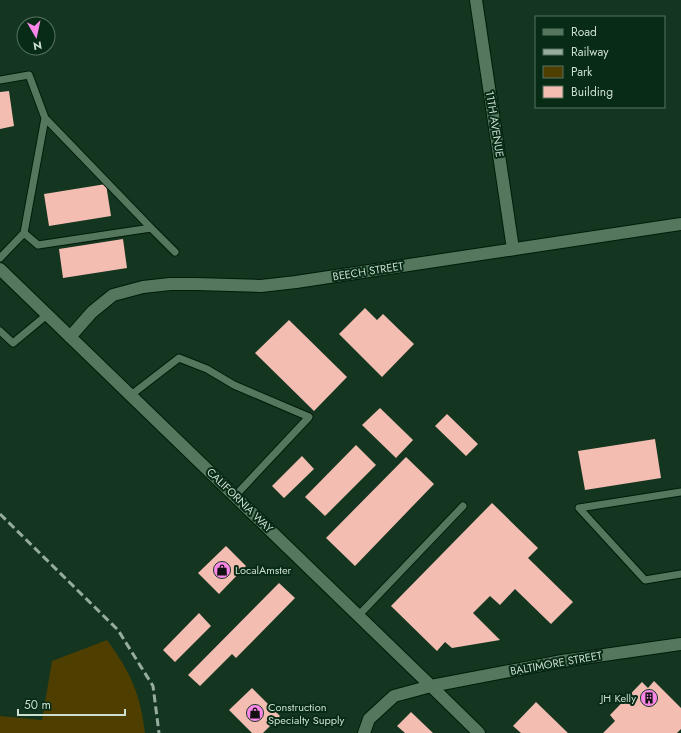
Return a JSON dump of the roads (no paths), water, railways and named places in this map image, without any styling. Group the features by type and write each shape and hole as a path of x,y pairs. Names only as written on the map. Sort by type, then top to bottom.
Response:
{"street":[{"name":"11TH AVENUE","path":"476,0 514,249"},
{"name":"BEECH STREET","path":"70,337 92,312 113,295 143,287 170,284 262,286 681,224"},
{"name":"CALIFORNIA WAY","path":"0,268 479,733"},
{"name":"BALTIMORE STREET","path":"431,686 562,661 681,644"},
{"path":"364,733 369,719 394,696 431,686"}],"lane":[{"path":"0,80 29,75 45,118 175,252"},
{"path":"0,258 24,233 45,118"},
{"path":"24,233 38,245 151,228"},
{"path":"0,331 13,342 48,314"},
{"path":"131,395 179,358 207,369 234,385 309,417 235,496"},
{"path":"681,492 579,508 645,580 681,574"},
{"path":"358,616 463,506"}],"railway":[{"path":"0,514 118,630 153,686 159,733"}],"place":[{"name":"LocalAmster","path":"222,570"},
{"name":"JH Kelly","path":"649,698"},
{"name":"Construction Specialty Supply","path":"255,713"}]}
